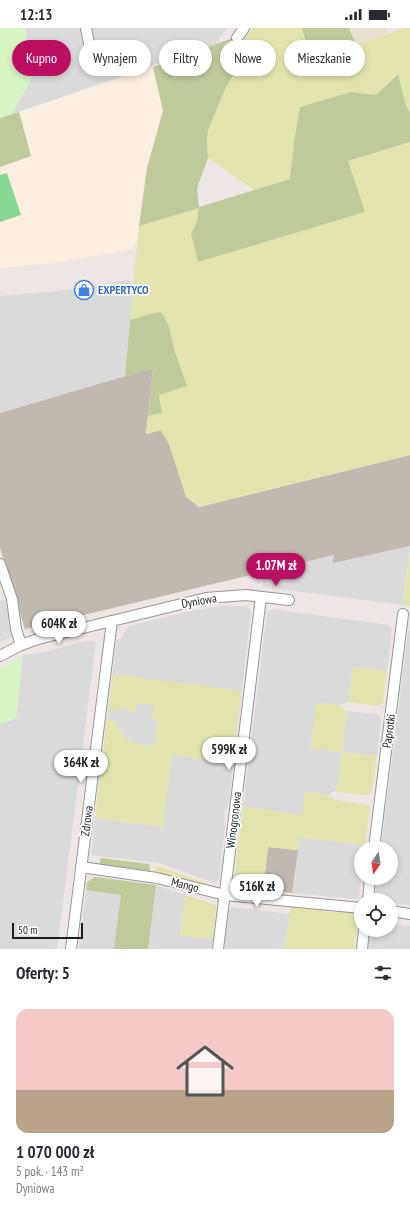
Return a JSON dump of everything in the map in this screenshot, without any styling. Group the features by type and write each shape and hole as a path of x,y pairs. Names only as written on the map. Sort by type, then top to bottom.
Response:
{"street":[{"path":"86,28 88,40"},
{"path":"237,38 244,28"},
{"path":"0,564 12,599 20,645"},
{"name":"Dyniowa","path":"0,656 20,645 206,598 246,595 288,600"},
{"name":"Winogronowa","path":"218,949 261,597"},
{"name":"Paprotki","path":"375,841 402,614"},
{"name":"Zdrowa","path":"71,949 112,621"},
{"name":"Mango","path":"82,867 157,878 224,895 354,907"},
{"path":"398,912 410,914"},
{"path":"362,949 363,937"}],"shaded area":[{"path":"25,28 227,28 215,44 212,45 212,40 159,40 159,63 151,66 151,40 79,40 79,76 122,76 12,114 31,76 71,76 71,40 26,40"},
{"path":"349,28 386,28 388,34 365,42 365,40 354,40"},
{"path":"153,67 163,111 147,168 138,241 130,250 52,263 0,268 0,167 31,156 19,112 126,76 151,76 151,68"},
{"path":"128,280 133,286 125,377 0,413 0,296 57,291"},
{"path":"153,368 146,434 161,430 169,444 178,468 199,507 410,455 410,546 333,563 334,555 25,629 0,548 0,413"},
{"path":"410,546 403,605 263,587 263,572 334,555 334,562"},
{"path":"5,600 13,636 0,642 0,601"},
{"path":"223,606 248,606 251,612 229,800 227,809 225,809 225,826 219,879 215,883 159,863 91,855 95,818 163,827 104,747 117,639 122,639 123,634 129,626 190,611"},
{"path":"272,609 388,625 392,629 387,671 353,667 348,702 339,705 316,703 311,747 342,752 337,790 328,795 305,792 302,815 243,807 267,613"},
{"path":"410,630 410,905 398,904 398,893 375,893 376,885 398,885 398,841 382,841 408,632"},
{"path":"90,640 96,642 57,949 0,949 0,724 16,718 23,655 36,654"},
{"path":"347,711 377,714 381,719 377,756 342,752"},
{"path":"299,837 354,844 354,885 360,885 359,893 354,893 354,899 292,893"},
{"path":"268,847 298,850 292,893 263,889"},
{"path":"95,877 156,885 185,895 180,936 213,939 211,949 79,949 87,882"},
{"path":"233,907 290,914 285,949 224,949 229,911"},
{"path":"398,925 410,926 410,949 367,949 368,937 398,937"}],"green space":[{"path":"0,28 25,28 27,40 12,40 12,76 32,76 32,78 12,114 0,118"},
{"path":"252,28 302,28 307,40 284,40 284,76 365,76 365,42 405,28 410,28 410,112 406,106 397,74 376,95 351,92 290,179 254,190 208,158 208,130 226,87 233,76 276,76 276,40 243,40"},
{"path":"302,28 349,28 354,40 305,40"},
{"path":"220,43 220,76 233,76 226,87 208,130 208,158 197,188 199,207 290,179 300,107 351,92 376,95 398,74 406,106 410,112 410,142 348,161 365,212 198,262 191,234 197,221 199,208 139,226 147,168 163,111 153,67 159,65 159,76 212,76 212,46"},
{"path":"19,112 31,156 0,167 0,118"},
{"path":"410,142 410,455 199,507 186,497 169,444 161,430 146,434 148,416 162,413 159,395 174,349 169,326 162,313 158,312 130,320 139,226 199,208 197,221 191,234 198,262 364,212 348,161"},
{"path":"7,173 21,215 0,222 0,175"},
{"path":"158,312 162,313 169,326 174,349 187,386 159,395 162,413 148,416 153,368 125,377 130,320"},
{"path":"410,549 410,606 403,605"},
{"path":"23,655 16,718 0,724 0,669"},
{"path":"353,667 387,671 383,703 378,706 348,702"},
{"path":"113,674 241,691 233,763 172,755 163,827 95,818 107,718 114,721 122,734 130,741 154,746 158,720 152,719 154,705 137,703 135,715 129,709 123,708 108,713"},
{"path":"316,703 339,705 347,711 342,752 311,748"},
{"path":"342,752 377,756 372,792 367,795 336,792"},
{"path":"305,792 328,795 336,800 368,805 370,808 366,841 354,841 354,844 300,837 298,850 268,847 263,889 233,886 243,807 302,815"},
{"path":"101,858 149,864 150,870 148,872 99,865"},
{"path":"157,866 207,883 208,886 156,873 155,867"},
{"path":"95,877 156,885 148,949 114,949 121,895 86,890 87,882"},
{"path":"185,895 216,905 213,939 180,936"},
{"path":"291,903 329,912 354,912 354,937 356,937 354,949 285,949"}],"place":[{"name":"EXPERTYCO","path":"84,290"}]}
